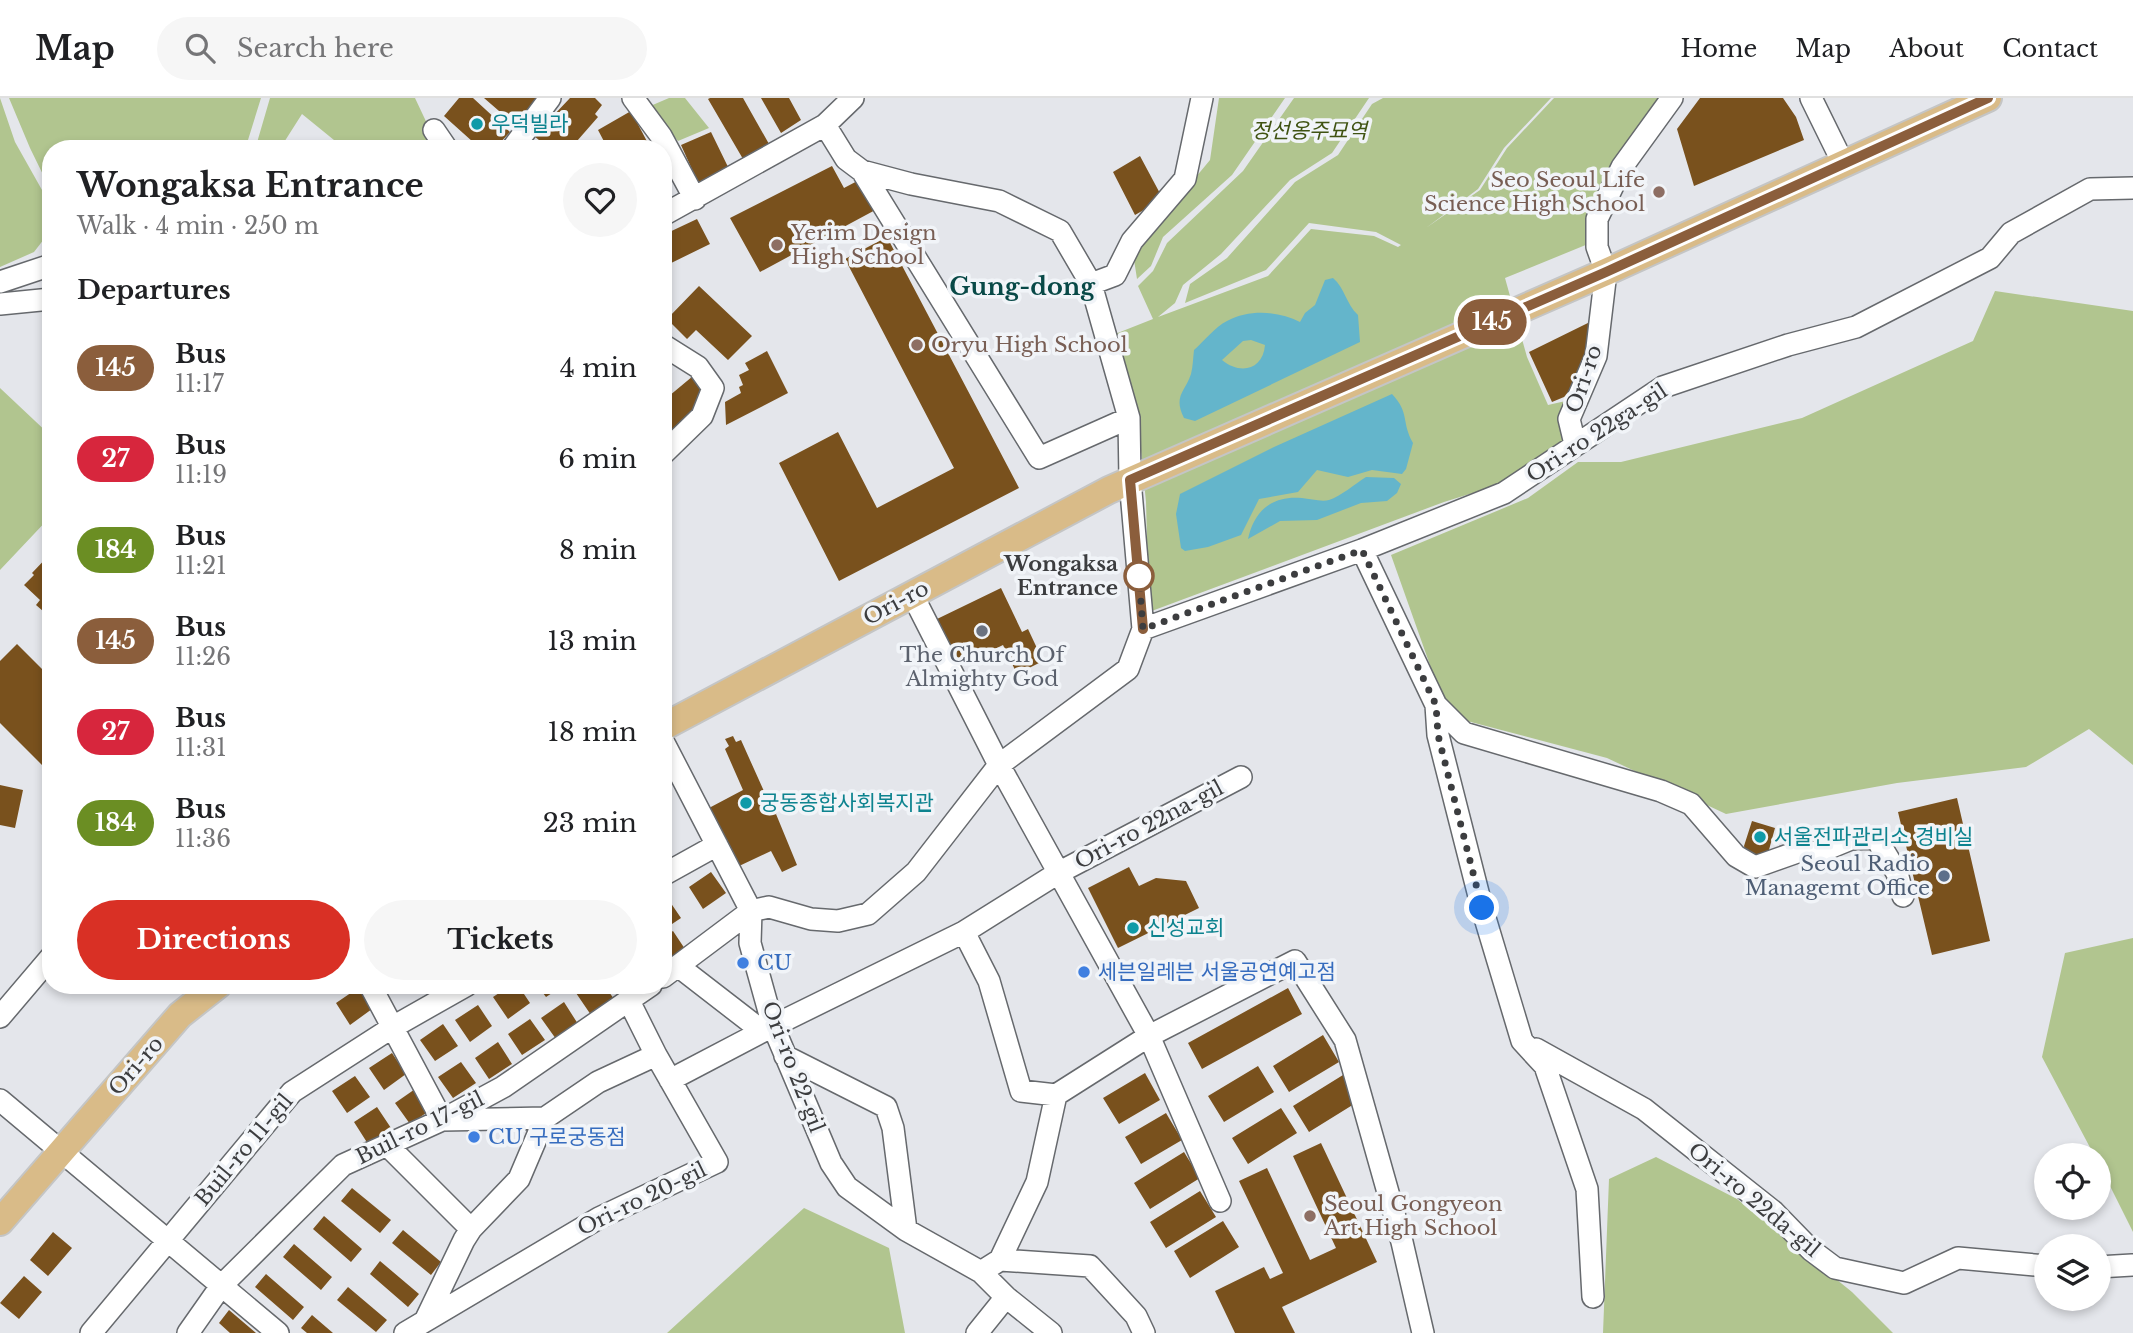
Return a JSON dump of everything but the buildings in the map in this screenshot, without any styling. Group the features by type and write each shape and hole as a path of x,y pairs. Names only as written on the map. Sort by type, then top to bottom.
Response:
{"main road":[{"name":"Ori-ro","path":"672,722 1130,480 1606,272 1988,98"},
{"name":"Ori-ro","path":"0,1222 180,1015 207,994"}],"street":[{"path":"519,140 550,98"},
{"path":"633,98 663,140"},
{"path":"672,210 825,125 853,98"},
{"path":"1091,284 1115,275 1132,242 1185,179 1202,98"},
{"path":"1606,272 1597,247 1597,219 1622,167 1672,98"},
{"path":"1811,98 1843,163"},
{"path":"825,125 846,159 862,171 1039,458 1129,418"},
{"path":"434,130 441,140"},
{"path":"672,156 695,199"},
{"path":"672,970 751,911 769,907 811,919 838,921 868,914 916,872 999,765 1128,669 1143,629 1130,480 1129,418 1091,284 1060,231 999,201 911,184 862,171"},
{"name":"Ori-ro 22ga-gil","path":"1143,629 1362,550 1504,493 1663,387 1788,345 1856,327 1990,258 2011,233 2090,189 2133,188"},
{"path":"0,282 42,268"},
{"name":"Ori-ro","path":"1575,444 1569,419 1596,356 1606,272"},
{"path":"0,304 42,300"},
{"path":"672,351 698,367 712,388 702,416 672,445"},
{"path":"1362,550 1436,705 1464,733 1661,791 1691,804 1736,856 1755,867 1800,850 1817,853 1851,839 1876,838 1898,873 1903,896"},
{"name":"Ori-ro 22na-gil","path":"912,594 999,765 1149,1036 1220,1201"},
{"path":"1436,705 1438,735 1475,882 1522,1041 1545,1066 1587,1189 1593,1297"},
{"name":"Ori-ro 22-gil","path":"672,758 751,911 750,943 767,1028 785,1056 831,1163 847,1187 906,1230 981,1272 1040,1330"},
{"name":"Ori-ro 22na-gil","path":"670,1080 767,1028 964,932 1058,873 1241,778"},
{"path":"672,870 717,845"},
{"path":"964,932 989,981 1021,1091 1056,1095 1149,1036 1295,961 1345,1040 1402,1242 1423,1333"},
{"path":"0,1017 42,968"},
{"path":"672,972 767,1028"},
{"path":"375,994 442,1120 545,1118"},
{"name":"Buil-ro 11-gil","path":"90,1333 292,1092 393,1027 451,994"},
{"name":"Buil-ro 17-gil","path":"188,1333 221,1286 343,1165 442,1120 503,1087 639,994"},
{"name":"Ori-ro 20-gil","path":"405,1333 599,1218 717,1162 629,1002"},
{"name":"Ori-ro 22da-gil","path":"1522,1041 1644,1110 1774,1212 1811,1250 1835,1268 1904,1283 1958,1258 2034,1265"},
{"path":"425,1321 471,1229 519,1179 545,1118 598,1082 656,1055"},
{"path":"785,1056 886,1107 893,1128 906,1230"},
{"path":"1000,1261 1037,1182 1056,1095"},
{"path":"0,1100 278,1333"},
{"path":"387,1145 471,1229"},
{"path":"981,1272 1000,1261 1090,1266 1136,1316 1144,1333"},
{"path":"2111,1266 2132,1265"},
{"path":"977,1333 1006,1297"}],"green space":[{"path":"0,98 15,142 42,190 42,242 34,252 0,267"},
{"path":"9,98 261,98 248,140 42,140 42,173"},
{"path":"270,98 415,98 435,140 334,140 302,114 285,140 258,140"},
{"path":"669,98 685,98 709,128 678,141 648,107"},
{"path":"1219,98 1285,98 1232,175 1163,237 1151,266 1137,279 1133,253 1210,160"},
{"name":"정선옹주묘역","path":"1294,98 1369,98 1332,153 1290,180 1221,254 1183,285 1175,303 1158,317 1268,276 1311,229 1374,236 1398,247 1401,245 1376,232 1309,223 1266,270 1185,303 1190,284 1227,258 1295,182 1338,155 1372,104 1383,98 1551,98 1504,148 1478,189 1426,228 1480,190 1507,148 1554,98 1667,98 1593,242 1505,278 1527,357 1548,405 1570,400 1569,444 1511,481 1444,502 1149,612 1146,502 1137,410 1110,336 1153,319 1138,286 1153,271 1167,243 1243,171"},
{"path":"1995,291 2133,311 2133,765 2089,729 2026,767 1897,783 1726,814 1607,758 1448,716 1391,555 1528,498 1578,462 1621,462 1802,418 1973,341"},
{"path":"0,388 42,428 42,526 0,570"},
{"path":"2133,938 2133,1232 2111,1188 2111,1143 2088,1143 2042,1057 2065,953"},
{"path":"1656,1157 1737,1199 1852,1292 1893,1333 1603,1333 1609,1179"},
{"path":"804,1208 889,1248 905,1333 667,1333"}],"water":[{"path":"1333,278 1337,282 1358,315 1360,342 1195,421 1184,418 1180,399 1191,374 1194,350 1210,334 1227,321 1254,313 1273,314 1300,322 1305,313 1315,305 1325,280","holes":["1251,340 1265,345 1260,360 1250,368 1236,368 1222,360 1243,341"]},
{"path":"1392,394 1401,407 1413,443 1402,474 1372,470 1348,477 1317,470 1298,492 1259,499 1241,535 1208,547 1185,551 1181,548 1176,514 1180,494 1274,447"},
{"path":"1366,477 1394,478 1401,484 1397,493 1387,501 1361,503 1317,520 1280,521 1248,539 1255,520 1273,502 1291,498 1329,500"}],"bus line":[{"name":"145","path":"1143,629 1130,480 1606,272 1988,98"}],"place":[{"name":"우덕빌라","path":"477,124"},
{"name":"Seo Seoul Life Science High School","path":"1659,192"},
{"name":"Yerim Design High School","path":"777,245"},
{"name":"Oryu High School","path":"917,345"},
{"name":"Wongaksa Entrance","path":"1139,576"},
{"name":"The Church Of Almighty God","path":"982,631"},
{"name":"궁동종합사회복지관","path":"746,803"},
{"name":"서울전파관리소 경비실","path":"1760,837"},
{"name":"Seoul Radio Managemt Office","path":"1944,876"},
{"name":"신성교회","path":"1133,928"},
{"name":"CU","path":"743,963"},
{"name":"세븐일레븐 서울공연예고점","path":"1084,972"},
{"name":"CU 구로궁동점","path":"474,1137"},
{"name":"Seoul Gongyeon Art High School","path":"1310,1216"}],"district":[{"name":"Gung-dong","path":"1022,286"}],"route":[{"path":"1139,576 1143,629 1362,550 1436,705 1438,735 1482,908"}]}
